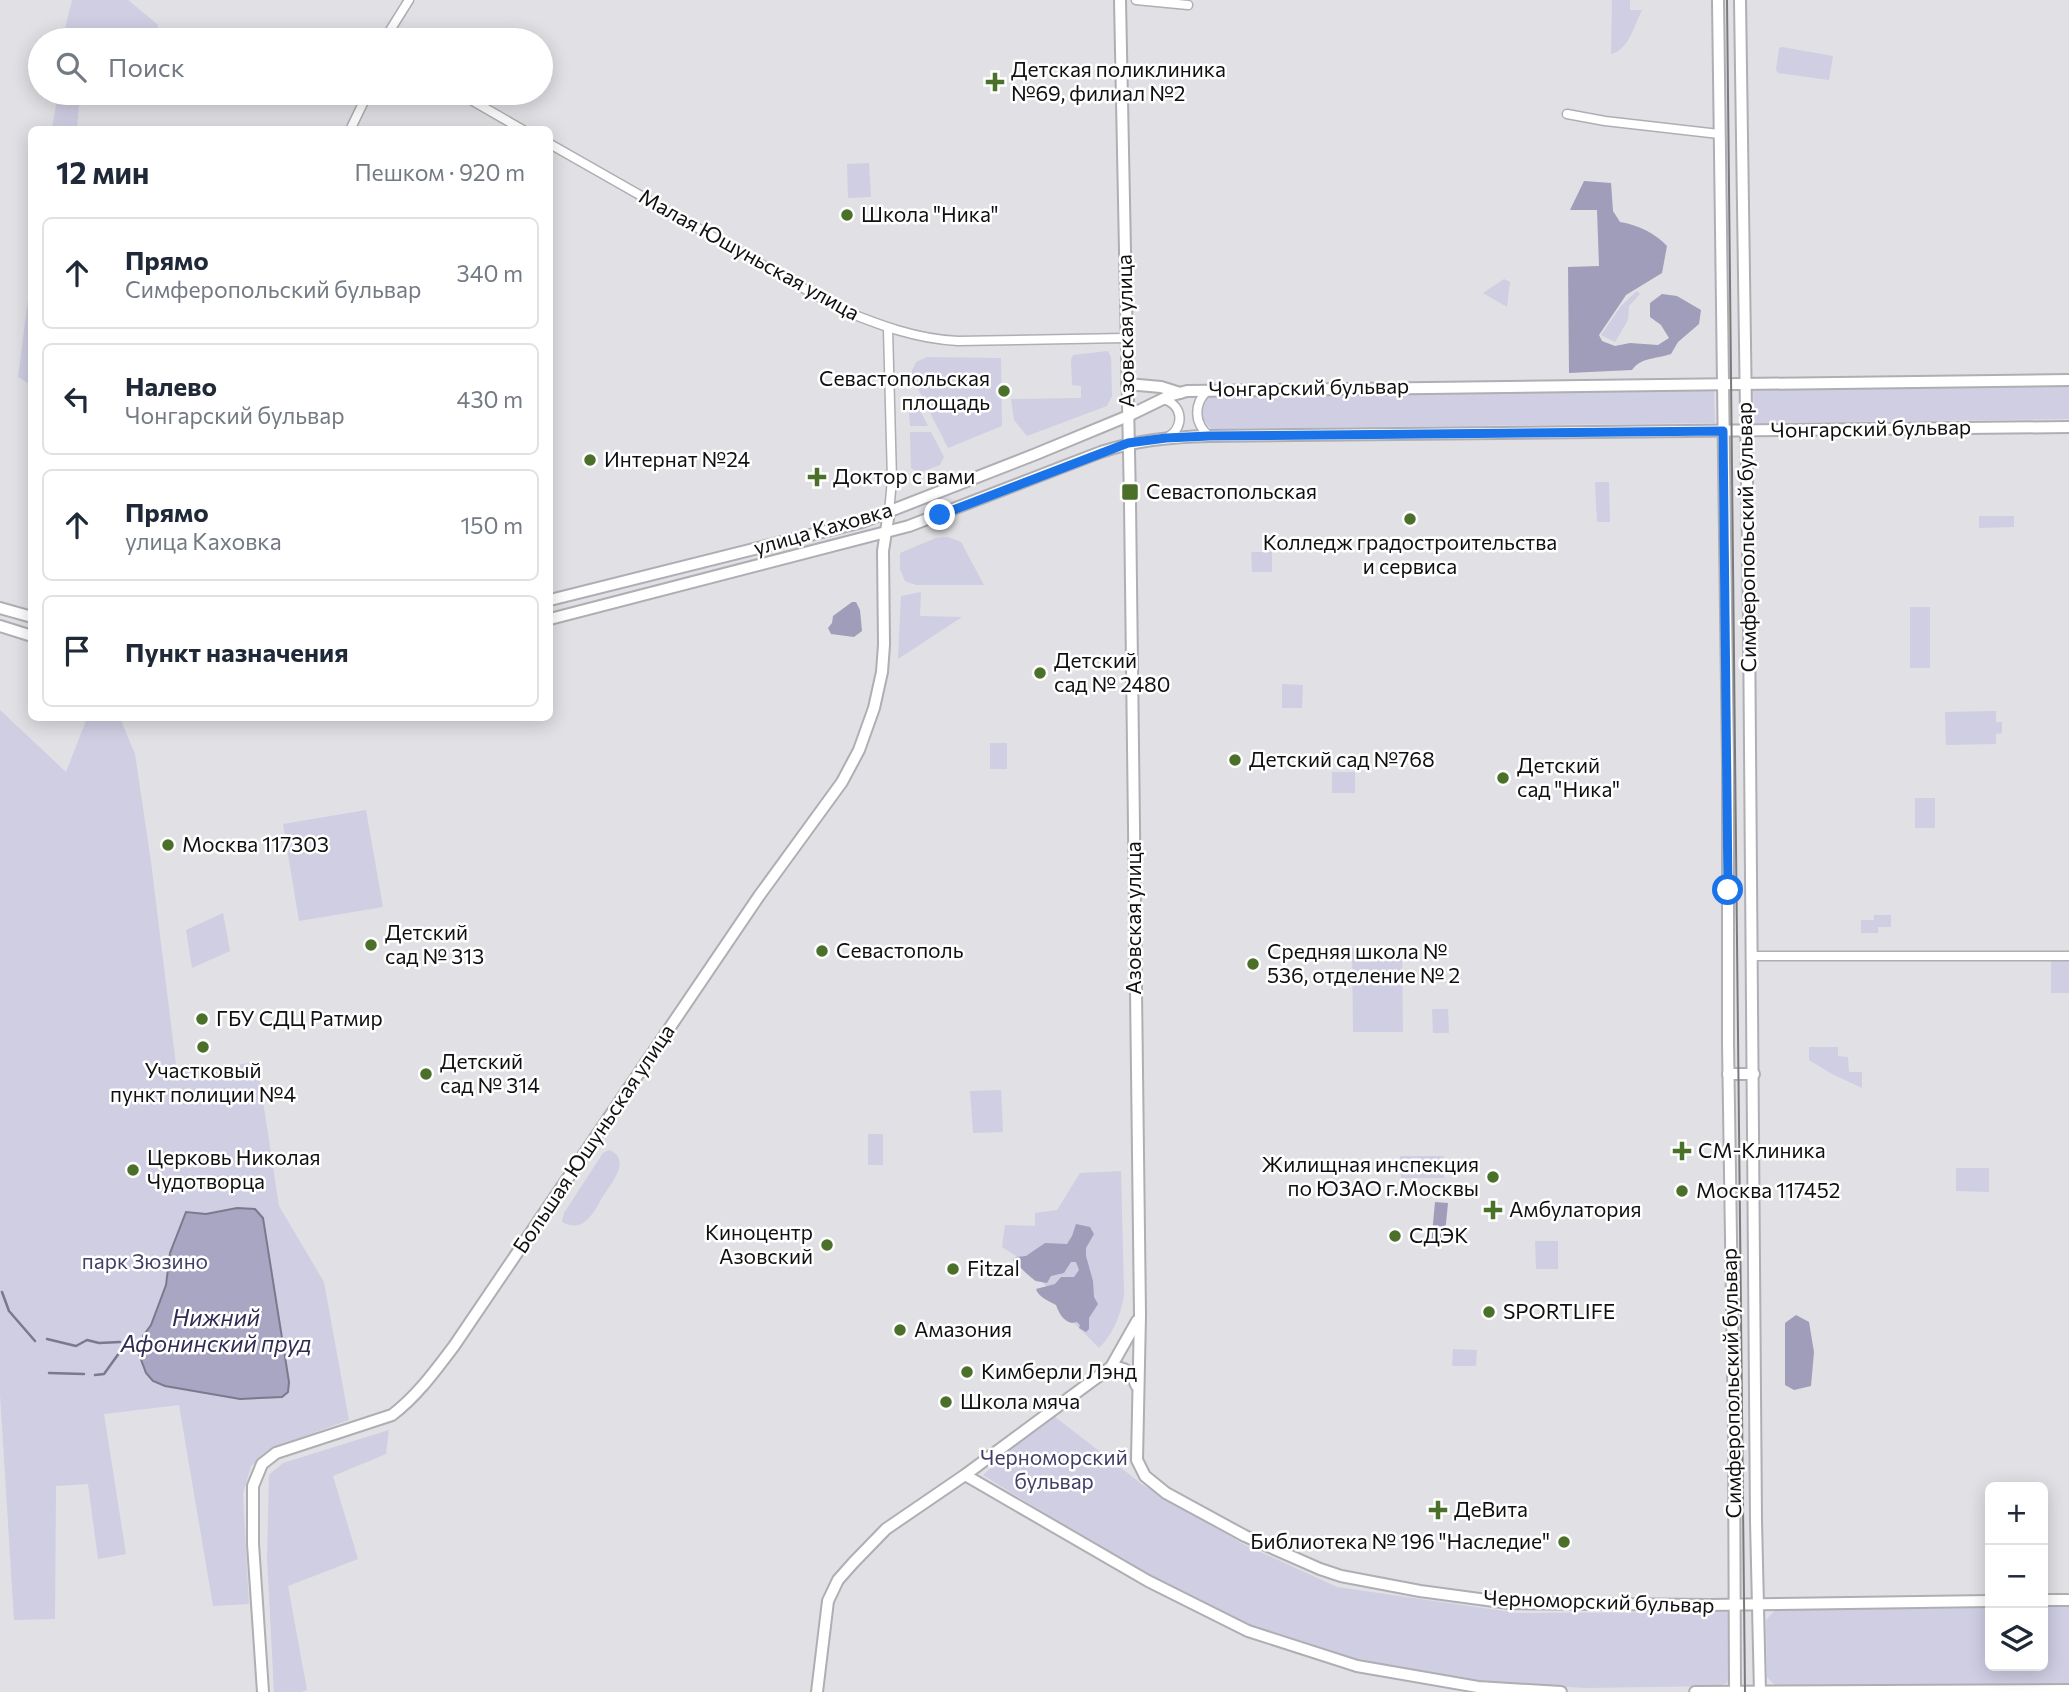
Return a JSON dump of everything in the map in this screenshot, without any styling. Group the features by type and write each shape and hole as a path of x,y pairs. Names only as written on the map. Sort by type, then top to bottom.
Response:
{"main road":[{"name":"Азовская улица","path":"817,1692 828,1601 838,1580 886,1529 965,1475 1111,1367 1140,1315 1128,384 1120,0"},
{"name":"Симферопольский бульвар","path":"1718,0 1728,765 1728,1074 1735,1692"},
{"name":"Симферопольский бульвар","path":"1740,0 1760,1692"},
{"name":"Чонгарский бульвар","path":"1128,416 1180,393 1208,390 2069,380"},
{"name":"Чонгарский бульвар","path":"1128,384 1161,387 1180,393"},
{"name":"улица Каховка","path":"553,599 862,522 1128,416"},
{"name":"Чонгарский бульвар","path":"1128,443 1209,436 2069,427"},
{"name":"улица Каховка","path":"553,618 886,532 940,515 1128,443"},
{"name":"Большая Юшуньская улица","path":"263,1692 253,1544 253,1486 262,1464 276,1452 392,1415 408,1404 454,1346 759,896 842,782 866,734 879,689 884,645 883,551 889,512"},
{"path":"0,608 28,616"},
{"path":"0,626 28,635"},
{"path":"1728,1074 1754,1074"},
{"name":"Черноморский бульвар","path":"1140,1315 1138,1460 1148,1479 1166,1493 1245,1536 1320,1569 1341,1576 1420,1591 1509,1602 1758,1605 1985,1601"},
{"path":"1111,1367 1121,1367 1128,1371 1137,1388"},
{"path":"965,1475 1148,1581 1248,1631 1357,1666 1478,1687 1562,1692"},
{"path":"2048,1600 2069,1600"},
{"path":"1695,1692 2069,1690"}],"street":[{"path":"392,28 409,0"},
{"path":"1136,0 1188,5"},
{"path":"352,126 362,105"},
{"path":"480,105 516,126"},
{"path":"1567,114 1719,134"},
{"name":"Малая Юшуньская улица","path":"553,146 812,294 840,309 888,328 931,339 958,341 1125,338"},
{"path":"888,328 892,480 889,512"},
{"path":"1208,390 1200,400 1197,413 1200,426 1209,436"},
{"path":"1163,399 1177,407 1181,417 1175,432 1166,438"},
{"path":"1752,956 2069,956"}],"green space":[{"path":"72,0 128,0 158,25 158,28 65,28"},
{"path":"1612,0 1630,0 1630,10 1642,10 1622,48 1611,54"},
{"path":"1779,48 1833,56 1829,80 1778,73 1776,70"},
{"path":"56,105 79,105 77,126 52,126"},
{"path":"869,163 871,197 848,198 847,164"},
{"path":"1504,279 1510,282 1507,307 1483,293"},
{"path":"1637,291 1640,294 1629,306 1628,320 1615,342 1601,335 1621,306"},
{"path":"28,299 28,383 18,377"},
{"path":"1108,351 1111,357 1112,396 1107,406 1027,436 1014,420 1011,399 1081,398 1081,386 1072,385 1073,355"},
{"path":"927,357 1001,358 1002,426 948,448 912,377 916,362"},
{"path":"2069,386 2069,419 1754,423 1753,387"},
{"path":"1714,388 1715,423 1211,429 1202,418 1201,403 1211,393"},
{"path":"915,400 928,426 910,426 908,401"},
{"path":"910,432 931,432 944,457 940,465 919,473 911,468"},
{"path":"1595,482 1609,482 1610,522 1597,522"},
{"path":"1979,516 2014,516 2014,527 1979,528"},
{"path":"948,537 961,542 984,585 916,585 905,581 900,569 900,553 936,538"},
{"path":"1251,552 1272,552 1272,572 1252,572"},
{"path":"921,592 920,616 962,617 898,659 901,596"},
{"path":"1910,607 1930,607 1930,668 1910,668"},
{"path":"1282,684 1303,685 1302,708 1282,708"},
{"name":"парк Зюзино","path":"0,710 66,772 86,721 121,721 135,754 177,1073 257,1062 279,1206 324,1282 349,1420 272,1448 251,1466 243,1494 249,1604 213,1606 179,1405 104,1414 126,1554 98,1559 88,1484 56,1486 55,1619 14,1620 0,1394"},
{"path":"1996,711 1996,722 2002,722 2002,733 1996,734 1996,744 1946,745 1945,712"},
{"path":"990,743 1007,743 1007,769 990,769"},
{"path":"1332,772 1355,772 1355,793 1332,793"},
{"path":"1915,798 1935,798 1935,828 1915,828"},
{"path":"366,810 383,907 299,921 283,824"},
{"path":"223,913 230,951 192,968 186,930"},
{"path":"1874,915 1891,915 1891,927 1878,927 1878,933 1861,933 1861,920 1874,920"},
{"path":"1352,948 1402,948 1403,1032 1353,1032"},
{"path":"2051,960 2069,960 2069,993 2051,993"},
{"path":"1432,1009 1448,1009 1449,1033 1433,1033"},
{"path":"1809,1047 1838,1047 1838,1056 1848,1057 1849,1072 1862,1072 1862,1088 1809,1060"},
{"path":"1001,1090 1003,1132 973,1133 970,1091"},
{"path":"868,1134 883,1134 883,1165 868,1165"},
{"path":"609,1150 616,1154 620,1165 594,1211 580,1224 572,1226 562,1222 564,1213 603,1153"},
{"path":"1400,1156 1444,1156 1444,1178 1401,1178"},
{"path":"1956,1168 1989,1168 1989,1192 1956,1191"},
{"path":"1121,1171 1124,1295 1116,1324 1099,1348 1059,1308 1061,1301 1016,1256 1002,1247 1005,1225 1035,1226 1035,1213 1057,1210 1080,1173"},
{"path":"1535,1241 1558,1241 1558,1269 1536,1269"},
{"path":"1453,1349 1477,1350 1476,1366 1452,1366"},
{"name":"Черноморский бульвар","path":"1050,1413 1143,1485 1243,1544 1337,1587 1518,1613 1730,1612 1730,1674 1727,1683 1720,1686 1585,1688 1478,1682 1357,1661 1249,1626 1149,1578 983,1475"},
{"path":"389,1430 386,1454 333,1476 358,1559 288,1586 307,1690 274,1692 267,1558 269,1475 283,1463"},
{"path":"2048,1607 2069,1607 2069,1687 1778,1689 1767,1677 1766,1620 1775,1610 1985,1608 1985,1671 2048,1671"}],"shaded area":[{"path":"1584,181 1611,183 1613,211 1620,222 1646,230 1667,246 1662,273 1626,295 1599,335 1602,341 1615,346 1630,343 1658,345 1669,338 1661,325 1650,317 1650,303 1662,294 1677,296 1701,310 1699,324 1678,342 1671,354 1645,361 1632,370 1569,373 1568,267 1599,266 1597,210 1570,210"},
{"path":"856,602 860,610 862,631 854,637 831,634 828,628 833,616"},
{"path":"1435,1202 1448,1203 1444,1244 1440,1246 1431,1245"},
{"path":"1076,1224 1090,1227 1094,1234 1086,1248 1086,1256 1094,1297 1098,1304 1089,1318 1089,1329 1086,1332 1079,1328 1077,1322 1064,1319 1056,1305 1041,1297 1036,1289 1055,1284 1061,1277 1074,1277 1079,1270 1076,1262 1071,1262 1064,1273 1051,1276 1047,1283 1034,1280 1013,1260 1026,1256 1045,1243 1067,1244"},
{"path":"1796,1315 1809,1322 1814,1352 1811,1386 1794,1390 1785,1385 1785,1323"}],"water":[{"name":"Нижний Афонинский пруд","path":"237,1208 255,1209 263,1218 289,1382 288,1392 282,1397 240,1399 165,1386 153,1381 146,1373 139,1354 143,1351 137,1349 136,1343 143,1343 143,1336 151,1325 166,1285 170,1253 186,1212 206,1214"}],"waterway":[{"path":"2,1292 9,1311 35,1341"},
{"path":"47,1339 76,1346 87,1340 99,1343 120,1342"},
{"path":"95,1375 104,1374 122,1349"},
{"path":"49,1373 84,1374"}],"tram line":[{"path":"1727,0 1745,1692"}],"place":[{"name":"Детская поликлиника №69, филиал №2","path":"995,82"},
{"name":"Школа \"Ника\"","path":"847,215"},
{"name":"Севастопольская площадь","path":"1004,391"},
{"name":"Интернат №24","path":"590,460"},
{"name":"Доктор с вами","path":"817,477"},
{"name":"Севастопольская","path":"1130,492"},
{"name":"Колледж градостроительства и сервиса","path":"1410,519"},
{"name":"Детский сад № 2480","path":"1040,673"},
{"name":"Детский сад №768","path":"1235,760"},
{"name":"Детский сад \"Ника\"","path":"1503,778"},
{"name":"Москва 117303","path":"168,845"},
{"name":"Детский сад № 313","path":"371,945"},
{"name":"Севастополь","path":"822,951"},
{"name":"Средняя школа № 536, отделение № 2","path":"1253,964"},
{"name":"ГБУ СДЦ Ратмир","path":"202,1019"},
{"name":"Участковый пункт полиции №4","path":"203,1047"},
{"name":"Детский сад № 314","path":"426,1074"},
{"name":"СМ-Клиника","path":"1682,1151"},
{"name":"Церковь Николая Чудотворца","path":"133,1170"},
{"name":"Жилищная инспекция по ЮЗАО г.Москвы","path":"1493,1177"},
{"name":"Москва 117452","path":"1682,1191"},
{"name":"Амбулатория","path":"1493,1210"},
{"name":"СДЭК","path":"1395,1236"},
{"name":"Киноцентр Азовский","path":"827,1245"},
{"name":"Fitzal","path":"953,1269"},
{"name":"SPORTLIFE","path":"1489,1312"},
{"name":"Амазония","path":"900,1330"},
{"name":"Кимберли Лэнд","path":"967,1372"},
{"name":"Школа мяча","path":"946,1402"},
{"name":"ДеВита","path":"1438,1510"},
{"name":"Библиотека № 196 \"Наследие\"","path":"1564,1542"}],"route":[{"path":"940,515 1101,452 1128,443 1158,438 1723,431 1728,890"}]}
